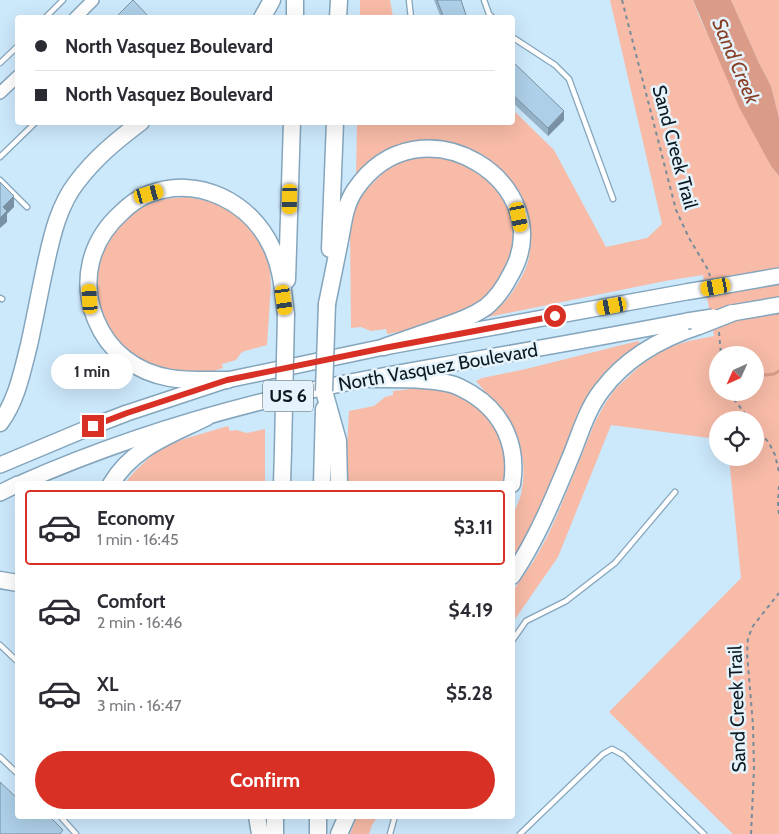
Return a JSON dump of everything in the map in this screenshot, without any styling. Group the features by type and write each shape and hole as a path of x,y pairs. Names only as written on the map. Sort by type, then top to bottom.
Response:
{"highway":[{"path":"264,15 272,0"},
{"path":"295,0 295,15"},
{"path":"338,15 339,0"},
{"path":"0,423 20,383 51,242 62,209 76,183 95,160 137,125"},
{"path":"282,481 292,125"},
{"path":"335,125 324,391 338,481"},
{"path":"327,304 346,209 355,191 376,168 392,157 421,148 430,148 463,154 488,169 512,199 517,208 521,227 522,236 519,257 506,284 493,300 469,317 384,348"},
{"path":"227,380 170,378 154,374 134,365 119,354 104,336 92,310 88,280 94,250 102,234 113,220 135,201 149,194 170,188 191,188 211,192 228,199 245,211 259,226 272,247 280,273 286,314"},
{"name":"North Vasquez Boulevard","path":"0,465 127,413 227,380 384,348 779,276"},
{"path":"515,572 524,558 548,510 584,423 600,392 608,382 642,352 662,340 681,332 693,323 732,313 779,305"},
{"name":"North Vasquez Boulevard","path":"25,481 90,454 207,417 282,397 370,379 693,323"},
{"path":"370,379 440,382 459,387 481,400 491,409 504,426 511,446 514,467 512,481"},
{"path":"113,481 121,469 146,447 207,417"},
{"path":"323,481 331,442"},
{"name":"North Vasquez Boulevard","path":"0,493 15,486"},
{"path":"0,580 15,582"},
{"path":"258,819 260,834"},
{"path":"275,819 275,834"},
{"path":"318,819 318,834"},
{"path":"339,834 346,819"}],"street":[{"path":"81,15 93,0"},
{"path":"0,93 15,79"}],"lane":[{"path":"48,15 62,0"},
{"path":"409,0 411,15"},
{"path":"484,0 491,15"},
{"path":"515,40 555,65 569,79 613,199"},
{"path":"0,63 15,49"},
{"path":"0,157 33,125"},
{"path":"0,180 27,207"},
{"path":"515,637 526,621 566,601 615,563 675,492"},
{"path":"0,645 15,659"},
{"path":"520,834 604,754 612,749 623,755 704,834"},
{"path":"0,757 15,771"},
{"path":"63,819 76,834"},
{"path":"390,834 394,819"}],"path":[{"name":"Sand Creek Trail","path":"622,0 676,210 711,279"},
{"path":"719,332 720,346"},
{"path":"735,401 743,411"},
{"path":"764,437 776,455 779,472"},
{"path":"779,486 779,515"},
{"name":"Sand Creek Trail","path":"751,834 754,769 753,725 747,653 748,638 753,626 779,593"}],"shaded area":[{"path":"360,0 390,0 393,15 360,15"},
{"path":"610,0 693,0 771,166 779,176 779,834 733,834 609,712 741,578 730,466 764,466 764,411 709,411 709,438 611,425 558,557 515,619 515,588 547,537 595,422 606,402 616,388 641,365 660,352 689,341 714,336 703,275 483,318 499,307 510,295 523,275 529,259 528,225 524,210 510,184 502,172 479,154 451,144 388,153 368,164 356,176 357,125 515,125 515,112 554,150 606,247 647,238 662,224"},
{"path":"731,0 779,0 779,118 771,86"},
{"path":"424,157 449,158 477,171 495,186 504,200 511,217 513,253 492,296 439,325 387,334 386,329 371,331 361,327 351,328 350,234 356,205 362,194 389,167 411,159"},
{"path":"187,197 216,203 240,217 260,241 267,255 271,286 267,345 245,351 236,360 222,364 223,368 208,373 177,375 127,354 103,324 95,281 99,260 113,232 125,219 149,204 165,199"},
{"path":"638,341 642,346 586,404 572,430 537,516 521,548 515,555 515,510 520,499 524,471 519,442 505,417 476,381 482,378"},
{"path":"427,387 444,389 473,402 494,424 506,452 507,481 345,481 349,411 374,406 385,397 393,395 393,391"},
{"path":"228,426 230,431 236,430 247,433 265,429 265,481 127,481 160,448"},
{"path":"356,819 376,819 369,834 350,834"}],"water":[{"name":"Sand Creek","path":"693,0 731,0 771,86 779,118 779,176 771,166 739,107"}],"building":[{"path":"133,0 147,15 118,15"},
{"path":"437,0 461,0 466,15 443,15"},
{"path":"515,64 564,111 548,128 515,97"},
{"path":"0,182 14,196 3,207 7,211 0,218"},
{"path":"0,782 15,796 15,819 52,819 63,830 60,834 0,834"}],"waterway":[{"path":"764,375 774,374 779,371"}],"route":[{"path":"93,426 227,380 555,316"}]}
